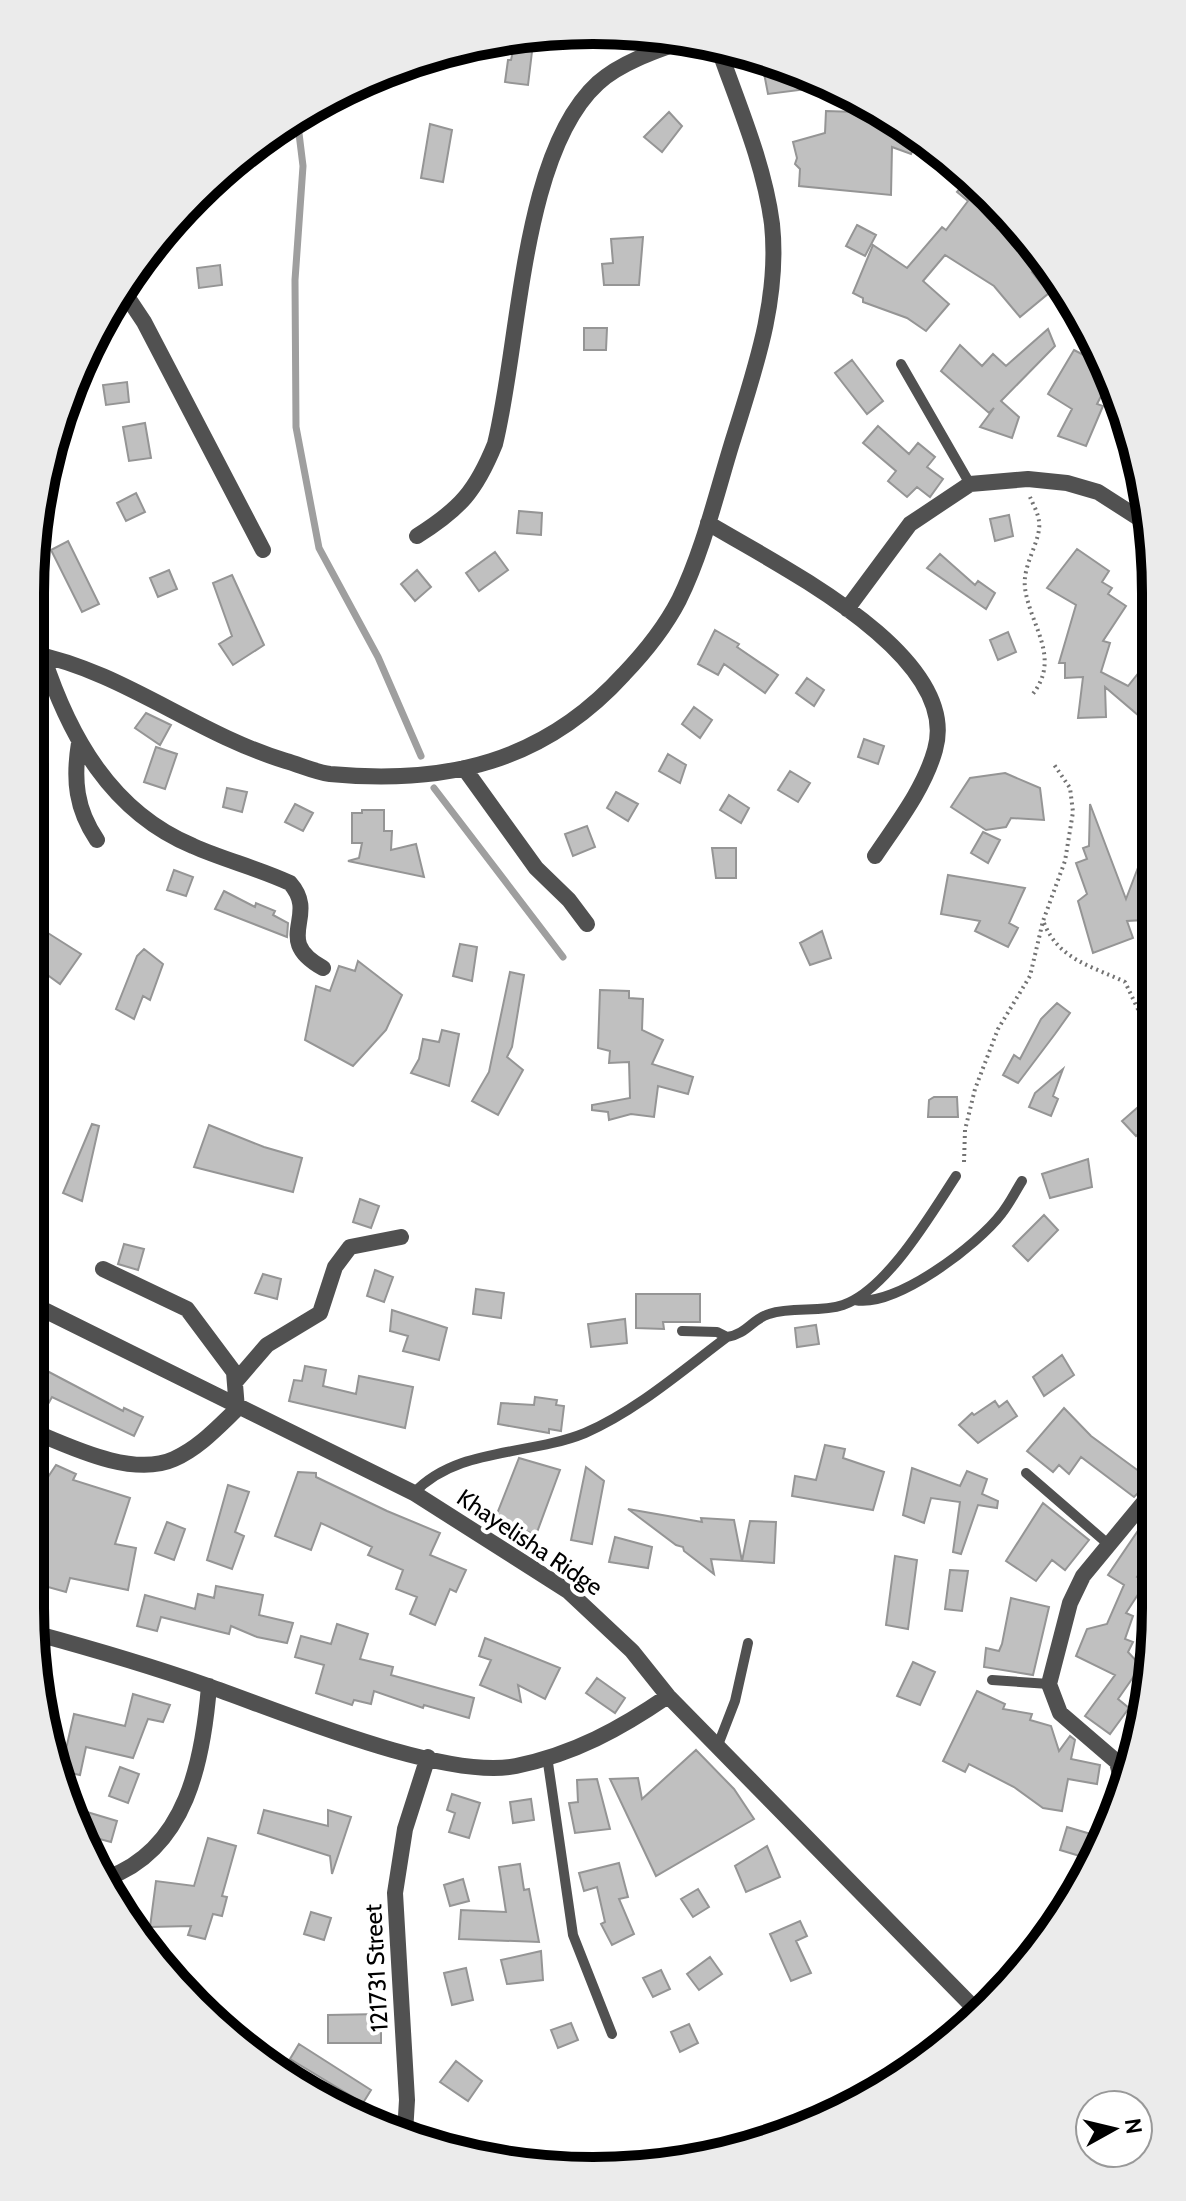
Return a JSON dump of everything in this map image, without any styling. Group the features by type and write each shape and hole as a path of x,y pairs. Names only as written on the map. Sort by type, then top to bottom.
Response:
{"street":[{"path":"417,536 465,501 481,478 495,444 541,190 571,115 599,81 664,49"},
{"path":"44,656 115,679 222,738 327,773 438,773 464,768 547,740 584,715 647,649 679,600 708,523 764,340 773,273 772,224 761,169 723,60"},
{"path":"129,300 144,322 263,550"},
{"path":"847,609 910,524 970,484 1028,479 1067,483 1098,492 1136,517"},
{"path":"708,523 847,609 910,662 923,682 936,724 936,748 923,780 875,856"},
{"path":"44,670 79,743 116,792 168,834 290,883 300,895 303,905 295,931 299,946 323,968"},
{"path":"79,743 76,793 81,811 97,840"},
{"path":"464,768 536,868 569,900 587,924"},
{"path":"236,1381 267,1345 320,1313 335,1267 350,1247 401,1237"},
{"path":"44,1436 86,1454 147,1465 171,1461 192,1449 237,1409 234,1372 187,1309 103,1269"},
{"name":"Khayelisha Ridge","path":"44,1310 237,1409 309,1438 414,1493 568,1591 632,1651 668,1696 971,2005"},
{"path":"1118,1767 1117,1762 1060,1713 1049,1684 1070,1603 1083,1576 1142,1504"},
{"path":"45,1636 209,1686 326,1729 451,1763 515,1767 576,1750 602,1739 668,1696"},
{"path":"114,1874 152,1851 186,1801 204,1743 209,1686"},
{"name":"121731 Street","path":"406,2124 407,2100 395,1893 405,1829 428,1757"}],"lane":[{"path":"901,364 970,484"},
{"path":"414,1493 446,1467 543,1446 587,1432 651,1393 727,1337 741,1335 764,1315 835,1307 855,1300 879,1280 908,1245 956,1176"},
{"path":"855,1300 868,1302 896,1292 942,1266 1002,1214 1022,1181"},
{"path":"682,1331 717,1332 727,1337"},
{"path":"1026,1473 1108,1544"},
{"path":"718,1745 735,1701 748,1643"},
{"path":"992,1680 1049,1684"},
{"path":"547,1756 573,1935 612,2034"}],"path":[{"path":"1028,479 1029,495 1039,520 1028,558 1025,587 1043,640 1046,668 1032,695"},
{"path":"956,1176 965,1159 965,1130 984,1063 1012,1002 1030,976 1043,921 1065,861 1073,812 1070,788 1053,763"},
{"path":"1043,921 1051,940 1063,953 1125,982 1142,1018"}],"building":[{"path":"532,48 528,85 505,82 508,60 511,60 513,50"},
{"path":"764,73 769,73 809,89 768,94"},
{"path":"826,111 857,112 913,148 911,154 892,147 891,195 799,186 800,169 795,164 797,158 793,142 825,133"},
{"path":"669,112 682,126 662,152 644,137"},
{"path":"430,124 452,130 443,182 421,178"},
{"path":"962,187 1000,225 997,228 1015,242 1029,259 1035,268 1032,272 1049,293 1020,317 994,286 945,255 923,281 949,304 926,331 907,318 863,302 863,298 853,293 873,245 907,268 942,227 946,230 968,201 957,192"},
{"path":"857,225 876,235 865,256 846,246"},
{"path":"643,237 639,285 604,285 602,264 613,263 611,239"},
{"path":"220,265 222,285 199,288 197,268"},
{"path":"584,328 607,328 606,350 584,350"},
{"path":"1048,329 1055,346 1001,401 1019,417 1012,438 980,427 994,408 989,413 941,371 960,345 982,366 993,354 1006,366"},
{"path":"1074,350 1088,357 1103,392 1097,404 1103,406 1086,446 1058,436 1072,409 1048,394"},
{"path":"852,360 883,401 867,414 835,373"},
{"path":"127,382 129,402 106,405 103,385"},
{"path":"145,423 151,458 129,461 123,427"},
{"path":"878,426 909,454 918,443 935,457 927,467 943,479 930,497 917,487 907,497 888,481 896,471 863,443"},
{"path":"136,493 145,512 126,521 117,503"},
{"path":"519,511 542,513 541,535 517,533"},
{"path":"1009,515 1013,536 995,541 990,519"},
{"path":"68,541 99,604 82,612 51,550"},
{"path":"1077,549 1109,571 1102,582 1112,588 1108,594 1126,606 1103,641 1110,643 1101,672 1128,686 1142,668 1142,718 1105,687 1106,717 1078,718 1083,677 1065,678 1065,663 1059,663 1076,605 1047,588"},
{"path":"495,552 508,570 479,591 466,573"},
{"path":"940,554 975,585 978,581 995,593 986,609 927,568"},
{"path":"169,570 177,589 158,597 150,578"},
{"path":"417,570 431,587 415,601 401,584"},
{"path":"232,575 264,645 233,665 219,644 232,636 213,583"},
{"path":"715,630 739,644 737,647 778,675 765,693 724,664 718,675 698,664"},
{"path":"1008,632 1016,652 998,660 990,640"},
{"path":"807,678 824,690 814,706 796,693"},
{"path":"694,707 712,720 700,738 682,724"},
{"path":"146,713 171,725 160,745 135,728"},
{"path":"864,739 884,746 878,764 858,757"},
{"path":"156,747 177,754 165,789 144,782"},
{"path":"668,754 686,765 680,783 659,771"},
{"path":"790,771 810,783 798,802 778,790"},
{"path":"1005,773 1040,788 1044,820 1011,818 1006,827 986,830 951,807 970,778"},
{"path":"227,788 247,792 242,812 223,807"},
{"path":"616,792 638,804 628,821 607,808"},
{"path":"729,795 749,808 741,823 720,810"},
{"path":"295,804 313,813 303,831 285,822"},
{"path":"1090,804 1126,899 1142,857 1142,920 1127,921 1133,938 1093,953 1078,901 1087,894 1076,863 1087,859 1083,848 1089,846"},
{"path":"362,810 384,810 384,831 392,831 391,850 416,844 424,877 348,861 359,858 362,843 352,843 352,813 362,813"},
{"path":"587,826 595,847 573,856 565,834"},
{"path":"983,832 1000,840 988,863 971,853"},
{"path":"712,848 736,848 736,878 716,878"},
{"path":"174,870 193,877 186,896 167,890"},
{"path":"948,875 1025,888 1009,923 1018,928 1008,947 975,931 980,921 941,914"},
{"path":"224,891 255,907 256,903 275,911 273,915 288,923 287,937 215,909"},
{"path":"44,931 81,954 60,984 44,972"},
{"path":"822,931 831,958 810,965 800,943"},
{"path":"460,944 477,947 472,981 453,976"},
{"path":"144,949 163,964 150,1000 143,996 134,1019 116,1009 137,956"},
{"path":"358,961 402,995 386,1030 353,1066 305,1040 316,986 330,991 339,966 355,971"},
{"path":"510,972 524,975 512,1047 507,1057 523,1070 498,1115 472,1101 489,1072"},
{"path":"600,990 629,991 629,998 643,999 642,1030 663,1040 652,1064 693,1077 688,1094 658,1086 654,1117 631,1114 609,1120 608,1112 592,1110 592,1105 630,1098 629,1062 609,1063 610,1051 598,1048"},
{"path":"1057,1003 1070,1013 1055,1034 1018,1083 1003,1075 1014,1055 1020,1059 1041,1019"},
{"path":"442,1030 459,1034 449,1086 411,1073 419,1059 423,1039 439,1042"},
{"path":"1063,1069 1053,1096 1058,1099 1051,1116 1029,1107 1035,1093"},
{"path":"934,1097 957,1097 958,1117 928,1117 929,1100"},
{"path":"1142,1104 1142,1131 1136,1136 1122,1121"},
{"path":"92,1124 99,1126 82,1201 63,1193"},
{"path":"209,1125 302,1158 293,1192 194,1167"},
{"path":"1088,1159 1092,1187 1050,1198 1042,1174"},
{"path":"360,1199 379,1206 371,1228 353,1222"},
{"path":"1044,1215 1058,1230 1028,1261 1013,1246"},
{"path":"124,1244 144,1249 138,1270 118,1264"},
{"path":"375,1270 393,1277 384,1302 367,1296"},
{"path":"263,1274 281,1279 277,1299 255,1293"},
{"path":"476,1289 504,1293 501,1318 473,1314"},
{"path":"636,1294 700,1294 700,1322 663,1322 664,1329 636,1328"},
{"path":"392,1310 447,1328 439,1360 403,1351 408,1336 390,1331"},
{"path":"625,1319 627,1343 591,1347 588,1324"},
{"path":"816,1325 819,1344 797,1347 795,1328"},
{"path":"1062,1355 1074,1375 1044,1396 1033,1377"},
{"path":"305,1366 326,1370 323,1386 356,1394 359,1376 413,1387 405,1428 289,1401 294,1380 302,1381"},
{"path":"44,1369 123,1411 124,1408 143,1417 134,1436 52,1397 47,1406 44,1404"},
{"path":"535,1397 557,1400 556,1405 564,1406 561,1431 549,1429 549,1433 498,1424 501,1403 534,1405"},
{"path":"995,1401 999,1407 1007,1401 1017,1416 978,1443 959,1425 972,1413 974,1415"},
{"path":"1064,1408 1091,1436 1142,1473 1142,1489 1134,1497 1081,1457 1069,1474 1059,1465 1053,1472 1027,1451"},
{"path":"825,1445 845,1449 843,1458 884,1472 873,1510 792,1496 795,1476 816,1480"},
{"path":"519,1458 560,1470 536,1535 495,1519"},
{"path":"56,1465 76,1474 73,1480 130,1498 115,1544 136,1548 128,1590 70,1578 66,1592 44,1586 46,1480"},
{"path":"586,1467 604,1481 592,1544 571,1540"},
{"path":"912,1468 960,1486 967,1471 987,1479 982,1494 998,1501 997,1508 978,1505 961,1554 953,1552 960,1502 931,1498 924,1523 903,1515"},
{"path":"298,1472 316,1473 316,1477 440,1533 430,1555 466,1570 456,1592 450,1589 435,1625 410,1614 417,1597 396,1589 403,1570 368,1555 372,1547 321,1523 311,1550 275,1536"},
{"path":"228,1485 249,1492 235,1532 244,1536 232,1569 207,1560"},
{"path":"1043,1503 1089,1540 1065,1570 1052,1560 1036,1581 1006,1561"},
{"path":"628,1509 702,1522 701,1518 734,1520 742,1561 711,1559 714,1574 683,1547"},
{"path":"750,1521 776,1522 774,1563 742,1561"},
{"path":"167,1522 185,1529 174,1560 155,1553"},
{"path":"1142,1525 1142,1570 1137,1577 1142,1580 1142,1588 1126,1613 1133,1616 1125,1639 1133,1642 1128,1652 1139,1664 1138,1670 1118,1699 1129,1708 1110,1734 1085,1716 1115,1675 1076,1656 1087,1629 1107,1624 1124,1585 1108,1575"},
{"path":"615,1537 652,1547 648,1568 609,1562"},
{"path":"895,1556 917,1560 908,1629 886,1625"},
{"path":"950,1570 968,1571 962,1611 945,1609"},
{"path":"216,1586 263,1595 259,1615 293,1623 287,1643 257,1637 231,1626 229,1634 161,1617 157,1631 137,1626 145,1595 195,1609 198,1594 214,1598"},
{"path":"1011,1598 1049,1607 1033,1675 984,1667 986,1648 999,1651 1002,1644"},
{"path":"337,1624 368,1634 360,1659 393,1667 391,1675 474,1698 469,1718 424,1705 423,1708 374,1691 371,1704 354,1700 352,1705 316,1693 324,1665 295,1657 301,1636 331,1644"},
{"path":"485,1638 560,1668 545,1699 518,1685 521,1702 480,1685 491,1660 479,1656"},
{"path":"913,1662 935,1672 920,1705 897,1696"},
{"path":"597,1678 625,1698 615,1713 586,1693"},
{"path":"977,1691 1005,1704 1003,1709 1032,1714 1030,1720 1051,1726 1059,1751 1070,1736 1075,1740 1071,1759 1100,1765 1097,1784 1068,1779 1062,1811 1043,1808 1014,1787 969,1764 965,1772 943,1761"},
{"path":"133,1694 170,1705 163,1722 148,1719 133,1758 86,1747 80,1775 70,1773 65,1755 74,1714 125,1726"},
{"path":"696,1750 734,1789 754,1819 656,1876 610,1779 638,1778 642,1799"},
{"path":"120,1767 139,1774 128,1803 109,1796"},
{"path":"597,1779 610,1829 575,1833 569,1803 578,1802 577,1780"},
{"path":"452,1794 480,1803 469,1838 449,1832 455,1813 447,1810"},
{"path":"531,1799 534,1820 513,1823 510,1802"},
{"path":"264,1810 328,1826 328,1810 351,1817 332,1874 330,1856 258,1833"},
{"path":"87,1812 117,1821 111,1842 95,1838 86,1817"},
{"path":"1067,1827 1092,1834 1082,1857 1060,1850"},
{"path":"208,1838 236,1846 222,1896 227,1897 222,1916 213,1914 205,1939 188,1935 191,1926 150,1927 156,1881 194,1886"},
{"path":"767,1846 780,1877 746,1892 735,1866"},
{"path":"619,1863 628,1897 619,1899 634,1934 612,1945 601,1924 605,1922 597,1887 584,1891 579,1873"},
{"path":"520,1864 524,1890 529,1889 539,1942 459,1939 461,1910 506,1912 499,1867"},
{"path":"463,1879 469,1901 450,1906 444,1885"},
{"path":"698,1889 709,1907 693,1917 681,1899"},
{"path":"311,1912 331,1918 324,1940 304,1934"},
{"path":"800,1921 807,1936 796,1941 811,1973 791,1981 770,1934"},
{"path":"541,1951 543,1980 507,1984 501,1960"},
{"path":"710,1957 722,1974 699,1990 687,1974"},
{"path":"466,1968 473,2000 452,2005 444,1973"},
{"path":"661,1970 670,1989 653,1997 643,1978"},
{"path":"381,2014 381,2043 328,2043 328,2015"},
{"path":"571,2023 578,2040 558,2048 551,2030"},
{"path":"689,2024 698,2043 680,2052 671,2032"},
{"path":"299,2044 371,2090 363,2103 290,2059"},
{"path":"456,2061 482,2081 468,2101 440,2082"}],"waterway":[{"path":"299,130 303,166 295,280 296,427 319,548 378,657 421,756"},
{"path":"434,788 563,957"}]}
